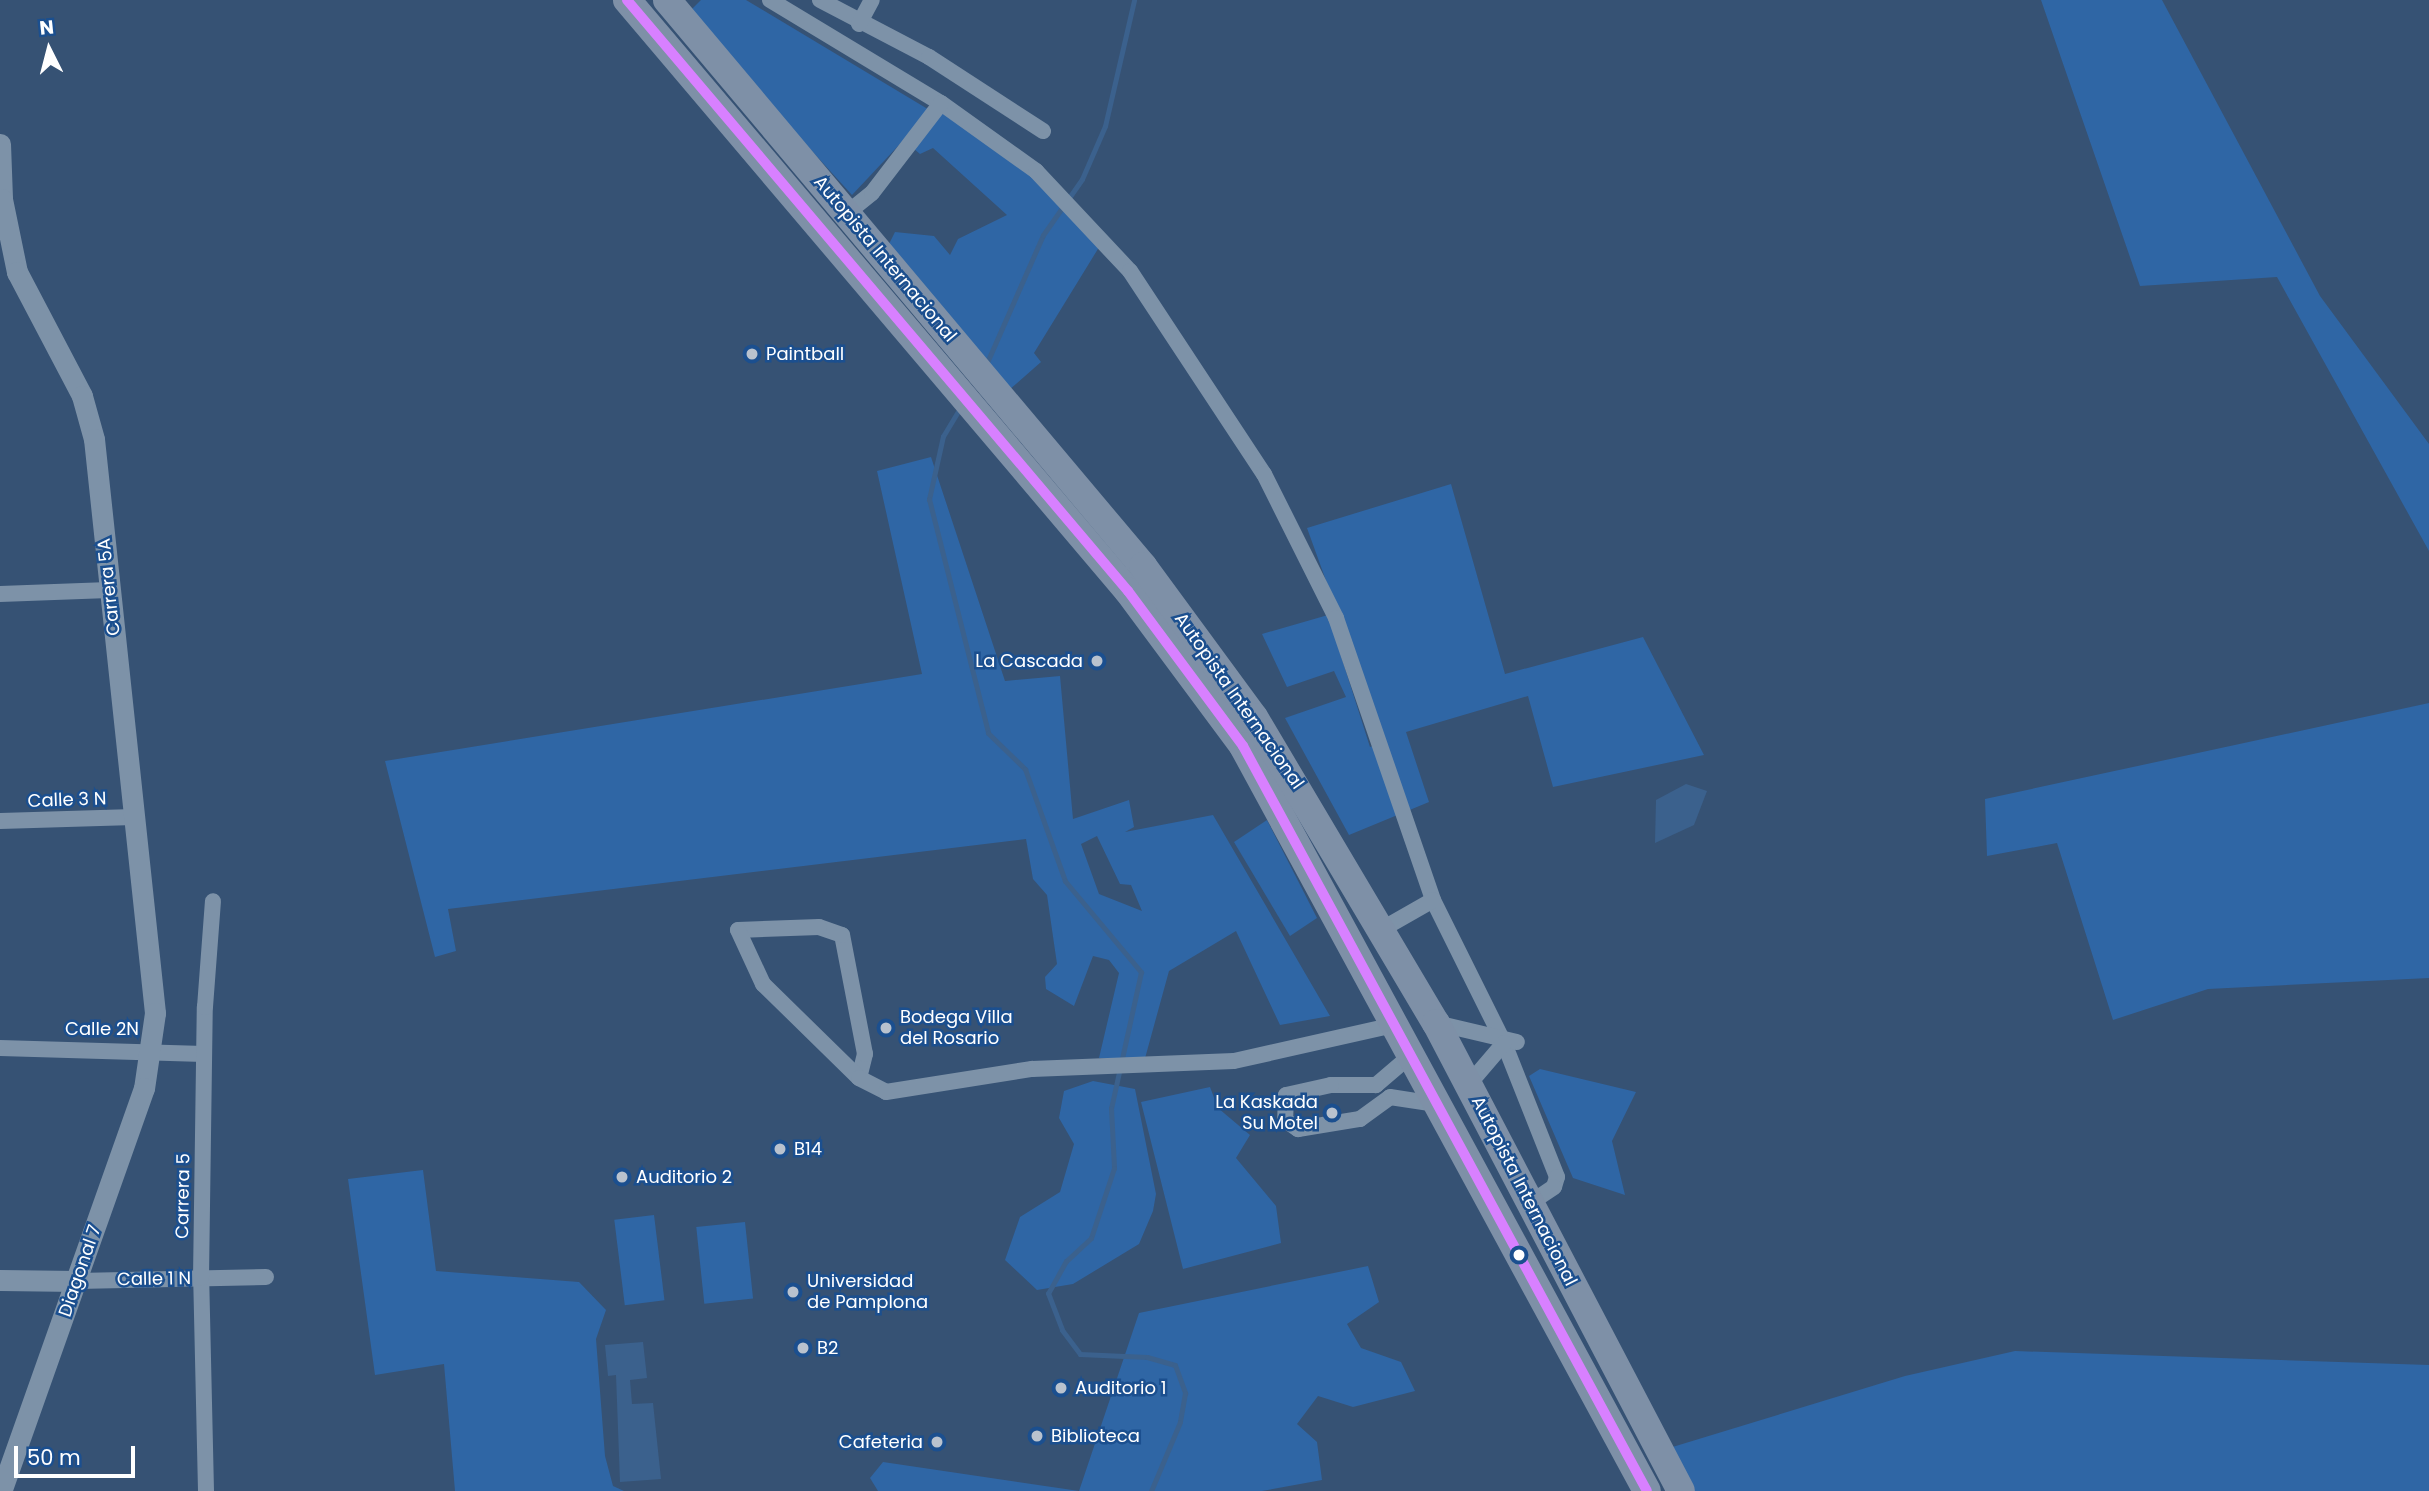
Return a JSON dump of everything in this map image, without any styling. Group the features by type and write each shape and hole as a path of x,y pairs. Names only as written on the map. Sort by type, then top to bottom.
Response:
{"highway":[{"name":"Autopista Internacional","path":"627,0 1185,664 1243,746 1647,1491"},
{"name":"Autopista Internacional","path":"675,6 1185,622 1302,790 1384,928 1469,1084 1681,1491"}],"street":[{"path":"770,0 942,103 1036,171 1130,271 1264,474 1336,618 1433,900 1511,1042 1557,1177 1554,1187 1530,1203"},
{"path":"820,0 859,24 929,57 1043,131"},
{"path":"859,24 872,0"},
{"path":"846,214 872,192 942,103"},
{"name":"Carrera 5A","path":"0,147 8,240 17,272 91,423 155,999 153,1048"},
{"path":"0,594 109,590"},
{"name":"Calle 3 N","path":"0,821 134,817"},
{"path":"1384,928 1433,900"},
{"name":"Carrera 5","path":"206,1491 201,1278 204,1054 213,901"},
{"path":"859,1078 865,1054 842,935 819,927 738,930 753,972 859,1078 896,1093 1032,1069 1234,1061 1394,1026"},
{"path":"1436,1023 1511,1042"},
{"path":"1469,1084 1511,1042"},
{"name":"Calle 2N","path":"0,1048 153,1048 204,1054"},
{"name":"Diagonal 7","path":"1,1491 77,1281 153,1048"},
{"path":"1410,1056 1383,1082 1286,1095 1285,1121 1298,1129 1360,1119 1373,1106 1390,1097 1436,1104"},
{"path":"1365,1085 1373,1106"},
{"name":"Calle 1 N","path":"0,1280 266,1277"}],"shaded area":[{"path":"701,0 746,0 931,111 852,195 687,14"},
{"path":"2041,0 2162,0 2320,296 2429,444 2429,551 2277,277 2140,286"},
{"path":"943,107 1029,170 1101,244 1034,353 1041,362 1009,390 889,244 895,232 934,236 950,255 958,239 1007,215 933,148 920,154 913,148"},
{"path":"931,457 1005,681 1060,676 1073,819 1129,800 1134,827 1125,832 1213,815 1330,1016 1280,1025 1236,931 1169,971 1144,1062 1099,1058 1119,973 1109,960 1093,956 1074,1006 1046,989 1045,977 1057,964 1047,895 1033,879 1026,839 448,909 456,951 435,957 385,761 922,674 877,471","holes":["1097,836 1120,884 1131,885 1142,911 1099,894 1081,844"]},
{"path":"1451,484 1505,674 1643,637 1704,755 1553,787 1528,696 1406,732 1429,802 1349,835 1285,718 1346,697 1334,671 1287,687 1262,634 1328,615 1370,747 1384,741 1307,528"},
{"path":"2429,703 2429,978 2208,989 2113,1020 2057,843 1987,856 1985,799"},
{"path":"1686,784 1707,791 1694,825 1655,843 1656,800"},
{"path":"1267,820 1317,918 1290,936 1234,842"},
{"path":"1540,1069 1636,1092 1612,1141 1625,1195 1573,1178 1529,1076"},
{"path":"1093,1081 1135,1089 1156,1194 1153,1211 1139,1244 1073,1284 1037,1290 1005,1260 1020,1217 1060,1192 1074,1144 1059,1118 1064,1091"},
{"path":"1210,1087 1218,1108 1250,1135 1236,1158 1276,1206 1281,1243 1183,1269 1141,1102"},
{"path":"423,1170 436,1271 579,1282 606,1310 596,1339 605,1456 613,1486 624,1491 455,1491 444,1364 375,1375 348,1179"},
{"path":"654,1215 664,1300 625,1305 614,1220"},
{"path":"745,1222 753,1299 704,1304 696,1227"},
{"path":"1368,1266 1379,1302 1347,1324 1361,1348 1401,1362 1415,1391 1353,1407 1318,1396 1297,1424 1317,1442 1322,1480 1262,1491 1079,1491 1139,1313"},
{"path":"643,1342 647,1378 630,1380 632,1404 653,1403 661,1479 620,1482 616,1375 608,1376 605,1345"},
{"path":"2015,1351 2429,1365 2429,1491 1690,1491 1666,1449 1905,1376"},
{"path":"883,1462 1079,1491 878,1491 870,1478"}],"waterway":[{"path":"985,367 1043,235 1082,179 1105,126 1134,0"},
{"path":"960,408 943,436 929,499 988,733 1025,769 1065,881 1141,972 1111,1108 1114,1168 1091,1238 1066,1261 1048,1293 1062,1330 1080,1354 1147,1357 1175,1365 1185,1393 1180,1422 1151,1491"}],"transit line":[{"path":"627,0 1128,591 1243,746 1647,1491"}],"place":[{"name":"Paintball","path":"752,354"},
{"name":"La Cascada","path":"1097,661"},
{"name":"Bodega Villa del Rosario","path":"886,1028"},
{"name":"La Kaskada Su Motel","path":"1332,1113"},
{"name":"B14","path":"780,1149"},
{"name":"Auditorio 2","path":"622,1177"},
{"name":"Universidad de Pamplona","path":"793,1292"},
{"name":"B2","path":"803,1348"},
{"name":"Auditorio 1","path":"1061,1388"},
{"name":"Biblioteca","path":"1037,1436"},
{"name":"Cafeteria","path":"937,1442"}]}
